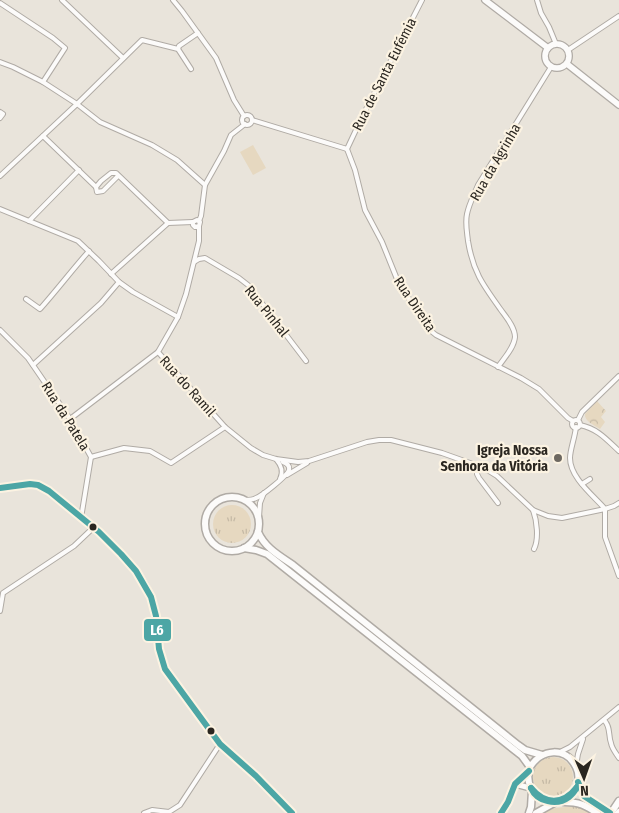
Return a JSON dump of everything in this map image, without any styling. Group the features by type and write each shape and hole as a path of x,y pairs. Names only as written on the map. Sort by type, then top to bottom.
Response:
{"main road":[{"path":"485,0 548,48"},
{"path":"556,44 563,45 568,50 567,64 561,68 551,67 545,58 548,48 556,44"},
{"path":"567,64 619,105"},
{"path":"244,548 255,539 258,532 259,517 256,510 251,504 237,497 221,499 209,510 205,526 207,534 217,546 230,551 244,548 256,550 269,556 522,756 530,769"},
{"path":"258,532 267,546 301,571 518,745 525,750 542,755"},
{"path":"529,813 531,790 528,777 530,769 537,758 553,752 569,757 576,766 579,777 574,793 565,800 536,813"},
{"path":"578,782 584,796 611,813 618,802"},
{"path":"531,790 543,801 576,802 585,805 597,813"}],"street":[{"path":"62,0 123,58"},
{"path":"172,0 182,10 216,58 234,100 244,116 242,121 245,124"},
{"name":"Rua de Santa Eufémia","path":"346,149 422,0"},
{"path":"537,0 556,44"},
{"path":"0,3 53,38 64,48 43,82"},
{"path":"568,50 619,16"},
{"path":"178,49 179,46 198,33"},
{"path":"0,176 142,40 178,49 191,69"},
{"path":"0,62 43,82 77,104 100,122 152,145 177,160 205,185"},
{"name":"Rua da Agrinha","path":"498,367 513,344 515,333 476,272 470,257 466,227 467,216 478,185 551,67"},
{"path":"0,112 3,114 0,118"},
{"path":"244,116 249,115 252,120 346,149"},
{"path":"193,222 195,227 200,224 205,185 231,135 245,124 250,124 252,120"},
{"path":"43,136 96,187 98,192 103,190 118,176"},
{"name":"Rua Direita","path":"346,149 355,170 365,210 382,242 395,277 434,334 521,378 539,389 568,418 576,420"},
{"path":"29,221 79,170"},
{"path":"96,187 111,173 116,174 168,223"},
{"path":"0,209 78,242 119,282 133,292 178,316"},
{"path":"110,274 168,223 199,221"},
{"name":"Rua do Ramil","path":"199,226 199,241 186,294 178,316 158,352 225,427 251,448 276,459 298,462 309,461"},
{"path":"26,299 40,308 89,251"},
{"name":"Rua Pinhal","path":"194,262 205,258 248,285 306,361"},
{"path":"34,365 101,303 119,282"},
{"name":"Rua da Patela","path":"1,333 34,365 70,419 91,457 81,518"},
{"path":"70,419 158,352"},
{"path":"619,376 582,412 573,425 589,427 598,431 619,451"},
{"path":"576,420 580,422 570,458 572,469 582,484 605,510 605,537 619,576"},
{"path":"91,457 124,448 150,451 171,463 225,427"},
{"path":"245,500 256,499 278,481 309,461 360,444 379,440 402,442 442,453 484,468 497,476 533,510 548,516 562,518 605,510 619,503"},
{"path":"276,459 285,462 290,468 283,478"},
{"path":"276,459 281,464 282,470 278,481"},
{"path":"477,465 479,478 498,503"},
{"path":"582,484 590,479"},
{"path":"0,488 30,484 38,485 81,518 121,554 136,571 151,597 156,616 159,649 165,669 220,744 256,776 292,813"},
{"path":"259,517 260,503 264,493"},
{"path":"533,510 536,520 536,544 534,549"},
{"path":"0,611 3,593 74,546 93,528"},
{"path":"558,753 584,737 619,707"},
{"path":"604,720 609,730 610,743 619,758"},
{"path":"576,766 584,737"},
{"path":"144,813 152,810 169,812 180,805 220,744"},
{"path":"501,813 508,802 515,784 530,769"},
{"path":"515,784 531,790"}],"green space":[{"path":"253,145 266,168 253,175 240,152"},
{"path":"597,401 606,411 601,417 605,422 600,429 590,423 585,416"},
{"path":"232,505 245,511 251,524 245,537 232,543 219,537 213,524 219,511"},
{"path":"553,757 567,763 573,777 567,791 553,797 539,791 533,777 539,763"},
{"path":"575,806 591,813 543,813 555,808"}],"transit line":[{"name":"L6","path":"0,488 30,484 38,485 49,491 99,532 121,554 136,571 151,597 156,616 159,649 165,669 220,744 256,776 292,813"},
{"name":"L6","path":"501,813 508,802 515,784 529,771"},
{"name":"L6","path":"578,782 584,796 610,813"},
{"name":"L6","path":"531,788 542,798 554,801 566,797 577,787"},
{"name":"L6","path":"531,788 538,797 553,802 569,797 577,787"}],"place":[{"name":"Igreja Nossa Senhora da Vitória","path":"558,458"}]}
